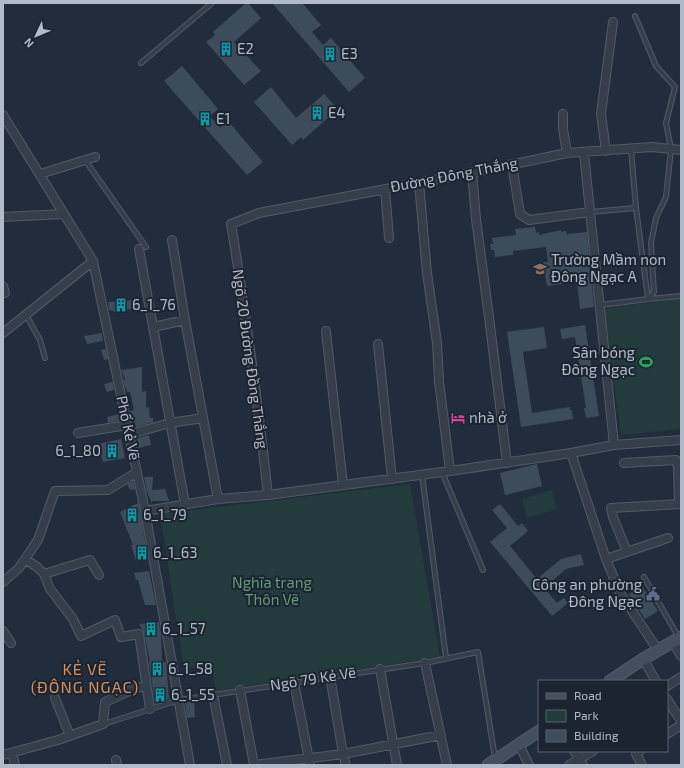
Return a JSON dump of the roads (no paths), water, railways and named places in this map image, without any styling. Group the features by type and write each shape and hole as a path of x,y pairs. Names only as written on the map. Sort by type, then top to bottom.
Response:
{"main road":[{"path":"612,680 643,659 678,639"},
{"path":"492,763 538,732"}],"street":[{"path":"606,151 602,114 613,22"},
{"path":"563,114 563,129 567,153"},
{"name":"Phố Kẻ Vẽ","path":"3,115 93,261 145,511 190,765"},
{"name":"Đường Đông Thắng","path":"231,224 259,213 567,153 652,147 681,150"},
{"path":"584,152 614,445"},
{"path":"40,174 94,157"},
{"path":"512,164 520,214 529,220 590,212"},
{"path":"472,172 476,219 506,463"},
{"path":"419,182 427,273 437,343 446,472"},
{"path":"385,189 389,238"},
{"path":"3,216 63,214"},
{"name":"Ngõ 20 Đường Đồng Thắng","path":"231,224 258,403 268,495"},
{"path":"172,240 218,499"},
{"path":"143,248 153,327 185,504"},
{"path":"3,333 93,261"},
{"path":"153,327 185,320"},
{"path":"326,331 343,485"},
{"path":"378,344 392,479"},
{"path":"130,434 170,423 203,418"},
{"path":"78,432 127,424"},
{"path":"145,511 218,499 268,495 446,472 614,445 681,440"},
{"path":"571,453 606,559 620,593 658,650"},
{"path":"624,463 676,460 680,468 680,504 611,508 627,552"},
{"path":"3,582 19,568 38,540 55,491 108,490 137,472"},
{"path":"606,559 668,538"},
{"path":"25,559 38,567 44,574 50,590 72,619 81,636 115,620 121,637 139,634 150,709"},
{"path":"44,574 90,560 98,575"},
{"path":"3,631 10,643"},
{"path":"678,639 681,656"},
{"path":"643,659 655,680"},
{"path":"425,663 447,765"},
{"path":"380,669 398,765"},
{"path":"330,676 346,765"},
{"path":"668,685 681,677"},
{"path":"294,682 310,762"},
{"path":"3,755 70,736 103,724 105,702 136,688 146,686"},
{"path":"240,690 254,765 310,762 441,735"},
{"path":"213,695 227,765"},
{"path":"55,698 70,736"},
{"path":"668,701 681,722"},
{"path":"668,733 681,725"},
{"path":"519,745 529,765"},
{"path":"575,752 581,762"},
{"path":"569,765 581,762 592,752"},
{"path":"639,752 636,754 642,765"},
{"path":"12,753 15,765"}],"lane":[{"path":"141,63 212,3"},
{"path":"636,16 656,66 675,87 666,122 670,149 666,197 656,218 651,243 654,292 648,299"},
{"path":"631,149 636,208 648,299"},
{"path":"84,160 143,248"},
{"path":"590,212 636,208"},
{"path":"600,305 681,296"},
{"path":"26,315 40,340 45,358"},
{"path":"446,472 483,570"},
{"path":"422,475 446,658"},
{"path":"644,577 678,639"},
{"name":"Ngõ 79 Kẻ Vẽ","path":"103,724 179,700 330,676 425,663 478,652 486,700 492,763"}],"place":[{"name":"E2","path":"226,49"},
{"name":"E3","path":"330,54"},
{"name":"E4","path":"317,113"},
{"name":"E1","path":"205,119"},
{"name":"Trường Mầm non Đông Ngạc A","path":"540,269"},
{"name":"6_1_76","path":"121,305"},
{"name":"Sân bóng Đông Ngạc","path":"646,362"},
{"name":"nhà ở","path":"458,418"},
{"name":"6_1_80","path":"112,451"},
{"name":"6_1_79","path":"132,515"},
{"name":"6_1_63","path":"142,553"},
{"name":"Công an phường Đông Ngạc","path":"653,594"},
{"name":"6_1_57","path":"151,629"},
{"name":"6_1_58","path":"157,669"},
{"name":"6_1_55","path":"160,695"}],"district":[{"name":"KẺ VẼ (ĐÔNG NGẠC)","path":"85,678"}],"park label":[{"name":"Nghĩa trang Thôn Vẽ","path":"272,592"}]}
